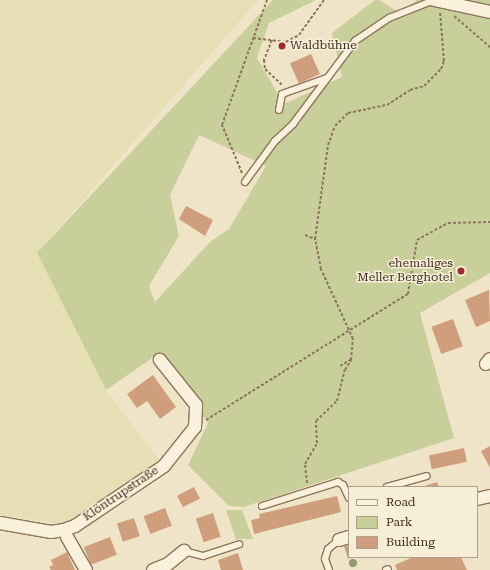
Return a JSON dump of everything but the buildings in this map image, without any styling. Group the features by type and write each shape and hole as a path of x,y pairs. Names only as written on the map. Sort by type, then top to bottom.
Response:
{"street":[{"path":"434,0 490,12"},
{"path":"160,360 196,405 195,427"},
{"name":"Klöntrupstraße","path":"0,523 51,532 75,526 164,466 195,427"},
{"path":"478,499 490,496"},
{"path":"67,537 86,570"},
{"path":"153,570 168,564 184,551"}],"lane":[{"path":"245,182 275,141 293,124 355,41 389,18 434,0"},
{"path":"279,110 282,94 327,78"},
{"path":"390,486 427,476"},
{"path":"262,506 338,482 343,485 348,496"},
{"path":"329,570 325,559 328,549 344,538"},
{"path":"184,551 204,556 239,544"}],"path":[{"path":"245,182 222,125 267,0"},
{"path":"253,38 286,42 299,35 324,0"},
{"path":"309,491 305,464 317,443 316,421 337,402 345,370 351,360 353,339 321,269 315,239 328,146 335,126 348,113 386,105 410,90 424,86 441,69 444,61 440,12 444,8 434,0"},
{"path":"449,13 490,47"},
{"path":"272,40 264,60 265,69 282,84 282,94"},
{"path":"195,427 408,294 417,240 448,223 490,222"},
{"path":"305,235 315,239"},
{"path":"340,366 351,360"}],"shaded area":[{"path":"0,0 258,0 37,253 106,390 164,466 75,526 0,515"}],"green space":[{"path":"273,0 316,0 269,23 257,58 284,104 342,77 332,33 375,0 379,0 401,14 417,0 490,0 490,273 420,313 454,438 244,507 229,506 188,465 208,423 158,354 106,390 37,253","holes":["199,135 266,166 229,229 210,242 155,302 149,286 179,236 170,195"]},
{"path":"226,510 242,510 253,539 236,539"}],"place":[{"name":"Waldbühne","path":"282,46"},
{"name":"ehemaliges Meller Berghotel","path":"461,271"}]}
